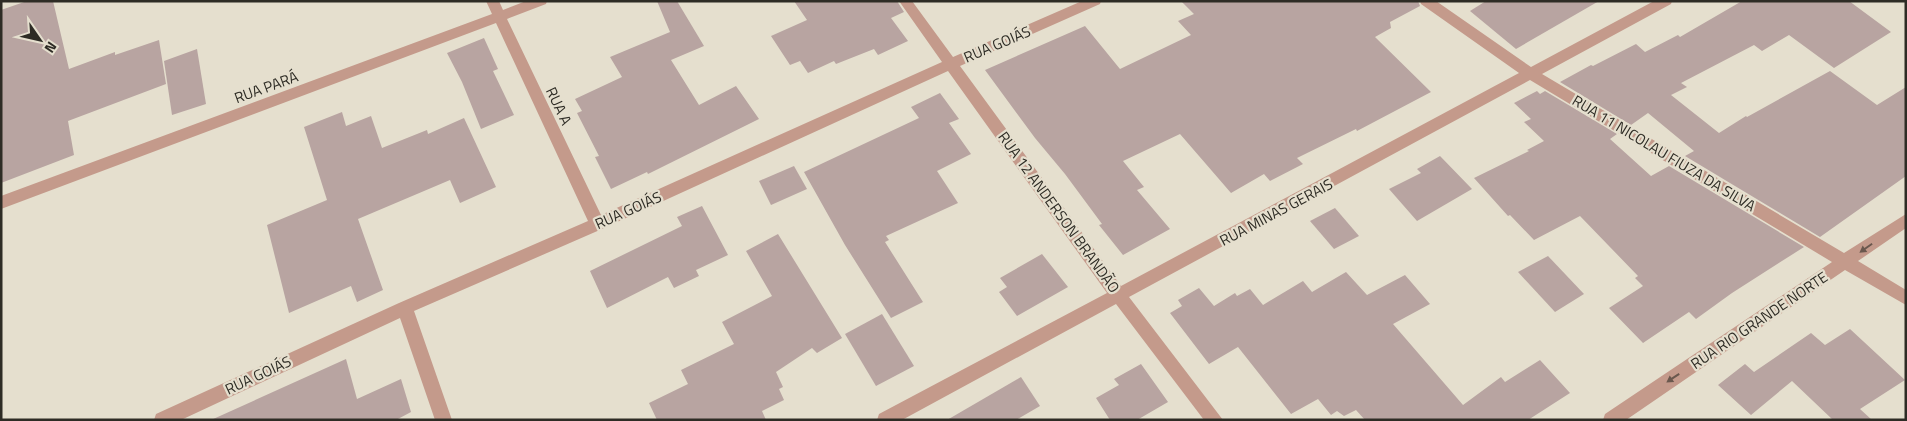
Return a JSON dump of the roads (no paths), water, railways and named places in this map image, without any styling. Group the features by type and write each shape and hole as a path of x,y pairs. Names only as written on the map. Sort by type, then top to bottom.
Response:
{"street":[{"name":"RUA A","path":"492,1 597,224"},
{"name":"RUA PARÁ","path":"1,203 541,1"},
{"name":"RUA 12 ANDERSON BRANDÃO","path":"905,1 1120,296 1214,420"},
{"name":"RUA GOIÁS","path":"162,420 405,308 1095,1"},
{"name":"RUA 11 NICOLAU FIUZA DA SILVA","path":"1426,1 1532,75 1906,298"},
{"name":"RUA MINAS GERAIS","path":"885,420 1532,75 1666,1"},
{"name":"RUA RIO GRANDE NORTE","path":"1611,420 1906,220"},
{"path":"405,308 444,420"}]}
